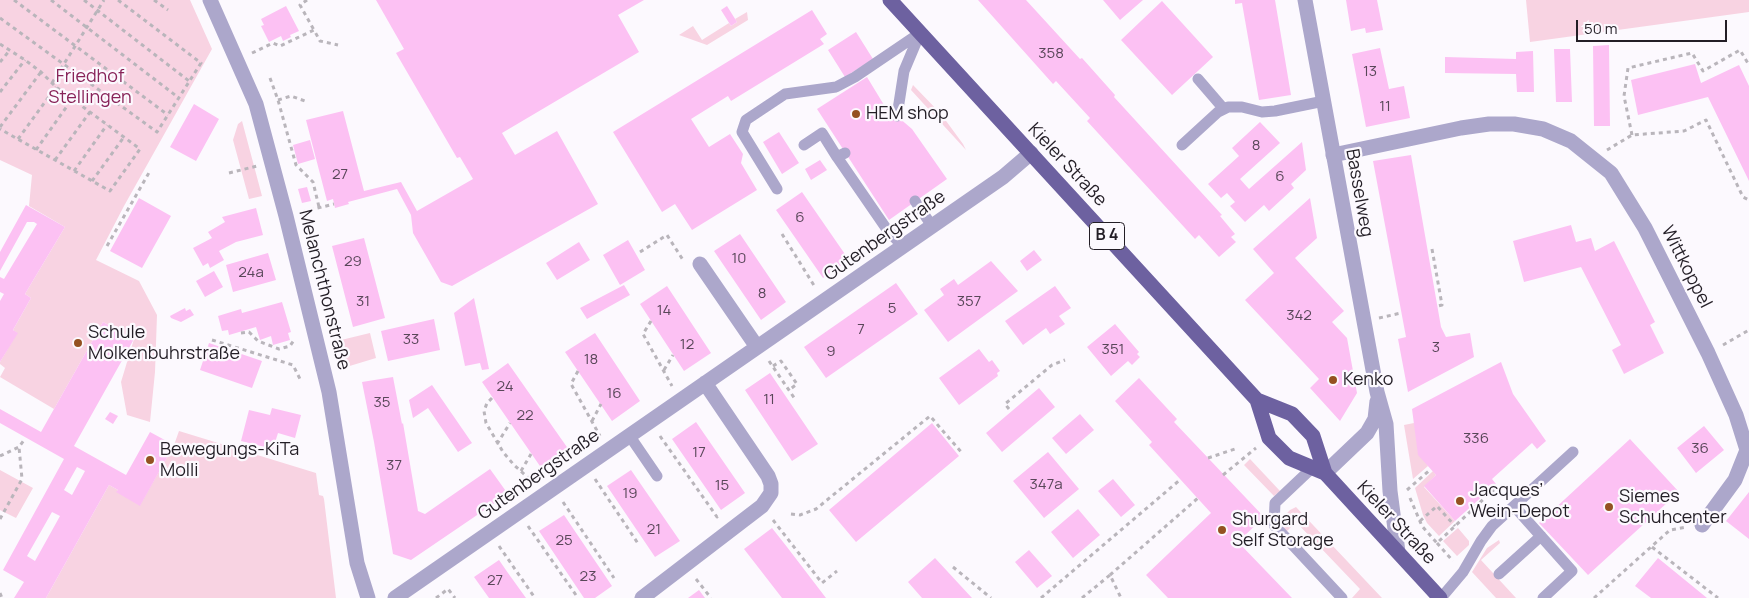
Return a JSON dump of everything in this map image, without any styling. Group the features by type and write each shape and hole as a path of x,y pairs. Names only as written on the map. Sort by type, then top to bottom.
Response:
{"main road":[{"name":"Kieler Straße","path":"890,0 1257,400 1269,438 1288,458 1319,471 1441,598"},
{"name":"Kieler Straße","path":"1257,400 1292,414 1313,436 1319,471"}],"street":[{"name":"Melanchthonstraße","path":"210,0 256,104 272,162 329,392 356,563 368,598"},
{"name":"Basselweg","path":"1305,0 1377,392 1386,424 1390,491 1398,552"},
{"name":"Wittkoppel","path":"1333,155 1461,128 1489,124 1514,124 1543,129 1571,141 1611,173 1645,228 1708,353 1736,415 1747,450 1735,480 1702,524"},
{"name":"Gutenbergstraße","path":"395,598 1003,177 1031,154"},
{"path":"700,264 758,346"},
{"path":"642,598 762,506 771,493 771,484 768,476 705,383"},
{"name":"Basselweg","path":"1319,471 1356,445 1370,429 1376,413 1377,392"},
{"path":"658,598 662,583"}],"lane":[{"path":"897,116 904,71 920,33"},
{"path":"777,189 742,132 746,120 785,94 836,87 920,33"},
{"path":"1198,79 1223,108"},
{"path":"1182,145 1223,108 1234,106 1257,111 1275,111 1324,101"},
{"path":"804,145 822,133 841,155 888,232 903,246"},
{"path":"915,201 932,226"},
{"path":"629,435 657,476"},
{"path":"1441,598 1463,572 1486,533 1573,452"},
{"path":"1319,471 1275,503 1274,525 1342,598"},
{"path":"1514,506 1572,571 1542,598"},
{"path":"1499,574 1541,536"}],"path":[{"path":"14,0 168,115"},
{"path":"51,0 179,98"},
{"path":"84,0 189,81"},
{"path":"52,83 104,0"},
{"path":"0,18 157,132 200,63 118,0"},
{"path":"154,0 168,10"},
{"path":"308,0 300,5 320,41 338,45"},
{"path":"238,60 273,43 280,46 314,30"},
{"path":"0,44 25,60 41,72 56,87 140,149 110,191 0,128 41,72"},
{"path":"0,62 10,50"},
{"path":"1632,135 1624,96 1628,68 1692,53 1703,71 1740,50 1749,65"},
{"path":"0,92 25,60"},
{"path":"270,78 296,165 313,182 319,207"},
{"path":"18,139 56,87"},
{"path":"278,100 291,96 305,101"},
{"path":"36,150 72,99"},
{"path":"55,160 90,112"},
{"path":"1594,158 1632,135 1684,131 1706,120 1743,197 1749,200"},
{"path":"74,171 107,124"},
{"path":"92,181 124,137"},
{"path":"229,173 272,162"},
{"path":"107,246 150,171"},
{"path":"286,216 334,204"},
{"path":"782,234 824,301"},
{"path":"640,252 667,235 686,264 700,264"},
{"path":"1432,249 1442,305 1438,306"},
{"path":"651,321 643,334 680,400"},
{"path":"1708,353 1749,330"},
{"path":"241,334 249,332 258,341 279,349 290,346 294,340"},
{"path":"212,340 294,365 300,379"},
{"path":"758,346 795,399"},
{"path":"664,371 673,355"},
{"path":"773,366 781,360 797,384 789,390"},
{"path":"1009,409 1005,404 1052,365 1065,360"},
{"path":"578,371 571,384 608,450"},
{"path":"492,398 487,402 484,411 486,423 498,444 514,465 546,493"},
{"path":"592,422 601,404"},
{"path":"791,514 800,515 816,509 930,416 962,453"},
{"path":"650,421 717,516 724,511"},
{"path":"498,444 510,423"},
{"path":"1223,475 1269,438"},
{"path":"0,456 19,447 24,440"},
{"path":"0,519 22,479 19,447"},
{"path":"1208,458 1238,448"},
{"path":"521,471 531,454"},
{"path":"1406,490 1431,468"},
{"path":"1041,598 1181,479"},
{"path":"597,482 639,545"},
{"path":"1402,485 1420,521 1463,572"},
{"path":"1437,542 1491,492 1489,490"},
{"path":"1082,598 1198,498"},
{"path":"565,505 614,578"},
{"path":"762,506 822,583 837,571"},
{"path":"1420,521 1437,506 1455,526"},
{"path":"1594,598 1670,530 1702,524"},
{"path":"527,526 578,598"},
{"path":"498,545 535,598"},
{"path":"1652,547 1718,598"},
{"path":"684,565 711,598"},
{"path":"953,567 991,598"},
{"path":"1110,575 1121,598"},
{"path":"436,598 448,589 454,598"},
{"path":"0,594 2,598"}],"green space":[{"name":"Friedhof Stellingen","path":"0,0 190,0 212,49 96,260 139,281 157,315 155,372 150,422 127,415 121,382 134,339 103,322 54,409 0,377 5,368 0,362 17,333 13,330 31,298 25,294 65,227 29,206 32,175 0,160"},
{"path":"1526,0 1749,0 1749,12 1530,42"},
{"path":"747,12 748,20 707,45 679,35 693,26 702,40 729,23 731,26 737,22 735,19"},
{"path":"913,85 941,114 966,150 911,90"},
{"path":"242,121 262,196 249,199 233,140 238,124"},
{"path":"370,333 376,358 343,368 337,341"},
{"path":"1414,423 1428,466 1413,479 1404,425"},
{"path":"179,431 316,473 319,495 323,496 324,499 336,598 46,598 109,485 118,490 117,492 140,505 174,445"},
{"path":"1250,459 1280,491 1274,496 1244,465"},
{"path":"0,470 33,488 16,518 0,510"},
{"path":"1433,471 1436,475 1424,487 1455,521 1439,536 1427,523 1423,515 1415,488"},
{"path":"1296,507 1382,598 1352,598 1360,589 1296,522 1285,533 1282,528 1284,516"},
{"path":"1458,528 1469,541 1469,545 1457,556 1443,541"},
{"path":"1499,540 1500,543 1481,560 1516,598 1496,598 1472,572 1487,548"}],"building":[{"path":"376,0 644,0 618,15 639,52 502,133 515,155 557,131 598,204 452,286 441,282 413,233 411,215 397,189 348,202 349,204 335,208 333,199 327,201 306,120 343,111 364,191 401,182 417,211 473,179 460,157 457,158 396,53 404,49"},
{"path":"978,0 1026,0 1080,59 1082,58 1115,95 1114,97 1222,215 1220,216 1235,234 1231,237 1236,242 1219,257 1199,235 1195,239 1087,121 1090,118 1056,81 1053,84"},
{"path":"1103,0 1143,0 1120,20"},
{"path":"1235,0 1275,0 1291,95 1259,100 1242,3 1235,4"},
{"path":"1346,0 1377,0 1383,30 1366,33 1365,28 1351,31"},
{"path":"1162,1 1213,57 1172,95 1121,40"},
{"path":"286,6 299,31 283,41 281,36 269,42 261,26 264,25 261,19"},
{"path":"727,6 737,22 731,26 721,10"},
{"path":"812,10 827,34 820,39 824,44 731,101 728,96 691,119 709,147 730,134 743,154 741,163 757,190 692,230 675,204 662,212 613,132"},
{"path":"856,32 873,59 845,77 828,50"},
{"path":"1609,45 1610,126 1594,126 1593,46"},
{"path":"1380,48 1389,89 1404,86 1410,118 1366,127 1352,54"},
{"path":"1554,49 1570,49 1572,102 1556,102"},
{"path":"1533,51 1534,92 1517,92 1516,74 1445,73 1445,57 1516,59 1516,52"},
{"path":"1695,64 1701,83 1739,65 1749,86 1749,181 1708,97 1638,115 1631,80"},
{"path":"867,77 884,105 912,129 947,179 889,220 817,109"},
{"path":"194,104 219,119 196,161 170,147"},
{"path":"1260,122 1280,143 1240,179 1249,189 1302,142 1306,170 1291,184 1294,188 1269,211 1264,205 1245,222 1230,206 1235,202 1227,193 1221,198 1208,184 1239,156 1232,148"},
{"path":"779,132 799,163 782,174 763,142"},
{"path":"310,140 315,159 298,164 293,145"},
{"path":"1411,155 1441,327 1446,337 1470,333 1474,357 1408,392 1398,339 1406,337 1373,161"},
{"path":"820,160 827,170 811,180 805,169"},
{"path":"307,187 311,201 302,203 298,189"},
{"path":"802,192 849,260 823,278 776,210"},
{"path":"139,198 171,216 142,268 110,251"},
{"path":"1310,198 1317,238 1295,258 1344,311 1332,322 1347,338 1357,393 1340,421 1310,388 1319,379 1245,300 1274,273 1253,249"},
{"path":"26,205 65,227 25,294 31,298 13,330 18,333 0,362 0,301 4,294 0,292 0,277 4,279 37,224 27,222 0,271 0,252"},
{"path":"256,208 263,235 236,242 219,251 224,260 210,268 208,263 203,266 193,248 212,238 208,232 225,222 222,217"},
{"path":"1571,225 1576,242 1591,238 1595,251 1614,241 1655,322 1650,325 1664,353 1624,374 1612,350 1621,345 1581,267 1524,282 1513,241"},
{"path":"740,234 786,302 761,320 714,251"},
{"path":"364,238 385,318 353,327 332,246"},
{"path":"628,240 645,270 620,285 603,255"},
{"path":"579,242 590,260 557,280 546,263"},
{"path":"1034,250 1042,260 1027,271 1020,261"},
{"path":"268,253 276,280 233,292 226,265"},
{"path":"991,261 1018,291 948,342 924,310 944,295 940,289 954,279 958,285"},
{"path":"214,271 223,287 205,297 196,281"},
{"path":"896,283 918,314 826,378 804,347"},
{"path":"624,285 630,295 587,319 580,308"},
{"path":"667,286 711,353 684,371 640,304"},
{"path":"1055,286 1071,308 1059,316 1065,324 1050,334 1046,328 1023,345 1005,321"},
{"path":"474,298 489,369 482,370 480,363 465,366 454,313"},
{"path":"282,302 291,332 288,333 290,340 273,345 271,336 260,340 256,327 229,335 228,330 222,331 218,316 241,309 242,313"},
{"path":"185,308 186,311 190,309 194,315 181,322 171,318 170,316"},
{"path":"434,319 440,350 388,361 381,331"},
{"path":"103,322 134,339 74,446 126,475 150,432 174,445 140,506 116,492 118,490 109,485 46,598 14,598 24,582 3,570 64,459 0,423 0,409 41,432","holes":["77,467 85,471 72,495 64,490","52,512 60,516 35,561 27,556"]},
{"path":"1115,324 1139,352 1137,354 1140,357 1132,365 1128,361 1111,376 1087,347"},
{"path":"595,333 640,401 612,421 565,352"},
{"path":"209,343 262,361 252,388 200,370"},
{"path":"979,349 989,362 992,360 1000,371 997,373 998,376 959,405 939,378"},
{"path":"1501,362 1513,394 1546,441 1537,449 1532,443 1492,479 1496,484 1455,521 1424,486 1436,475 1418,455 1412,409"},
{"path":"508,363 569,450 542,469 482,382"},
{"path":"770,373 818,444 792,461 745,390"},
{"path":"393,377 418,511 425,514 490,469 508,494 411,560 393,554 362,382"},
{"name":"Shurgard Self Storage","path":"1139,378 1177,419 1174,422 1264,517 1238,542 1292,598 1168,598 1146,575 1211,513 1149,445 1152,442 1115,401"},
{"path":"432,385 472,443 458,452 428,408 413,418 409,400"},
{"path":"1039,388 1055,407 1002,452 986,433"},
{"path":"272,408 301,415 295,438 278,433 273,449 241,441 249,410 270,415"},
{"path":"110,412 118,416 113,424 105,419"},
{"path":"1080,414 1094,430 1066,454 1052,438"},
{"path":"696,422 745,493 721,510 672,439"},
{"path":"932,423 959,456 856,542 829,510"},
{"path":"1704,426 1724,450 1696,473 1677,448"},
{"name":"Siemes Schuhcenter","path":"1630,439 1679,492 1588,575 1539,523"},
{"path":"1048,452 1079,489 1044,518 1013,481"},
{"path":"631,470 680,541 655,557 607,486"},
{"path":"1113,479 1135,505 1121,517 1098,491"},
{"path":"1749,492 1749,539 1726,521"},
{"path":"1078,509 1100,535 1073,558 1051,532"},
{"path":"564,515 612,586 595,598 584,598 539,531"},
{"path":"772,528 826,598 782,598 744,549"},
{"path":"1029,550 1052,576 1037,588 1015,562"},
{"path":"935,558 972,598 922,598 908,582"},
{"path":"1658,558 1707,598 1651,598 1635,586"},
{"path":"499,560 526,598 489,598 474,577"},
{"path":"699,590 705,598 688,598"}],"place":[{"name":"HEM shop","path":"856,114"},
{"name":"Schule Molkenbuhrstraße","path":"78,343"},
{"name":"Kenko","path":"1333,380"},
{"name":"Bewegungs-KiTa Molli","path":"150,460"},
{"name":"Jacques’ Wein-Depot","path":"1460,501"},
{"name":"Siemes Schuhcenter","path":"1609,507"},
{"name":"Shurgard Self Storage","path":"1222,530"}]}
